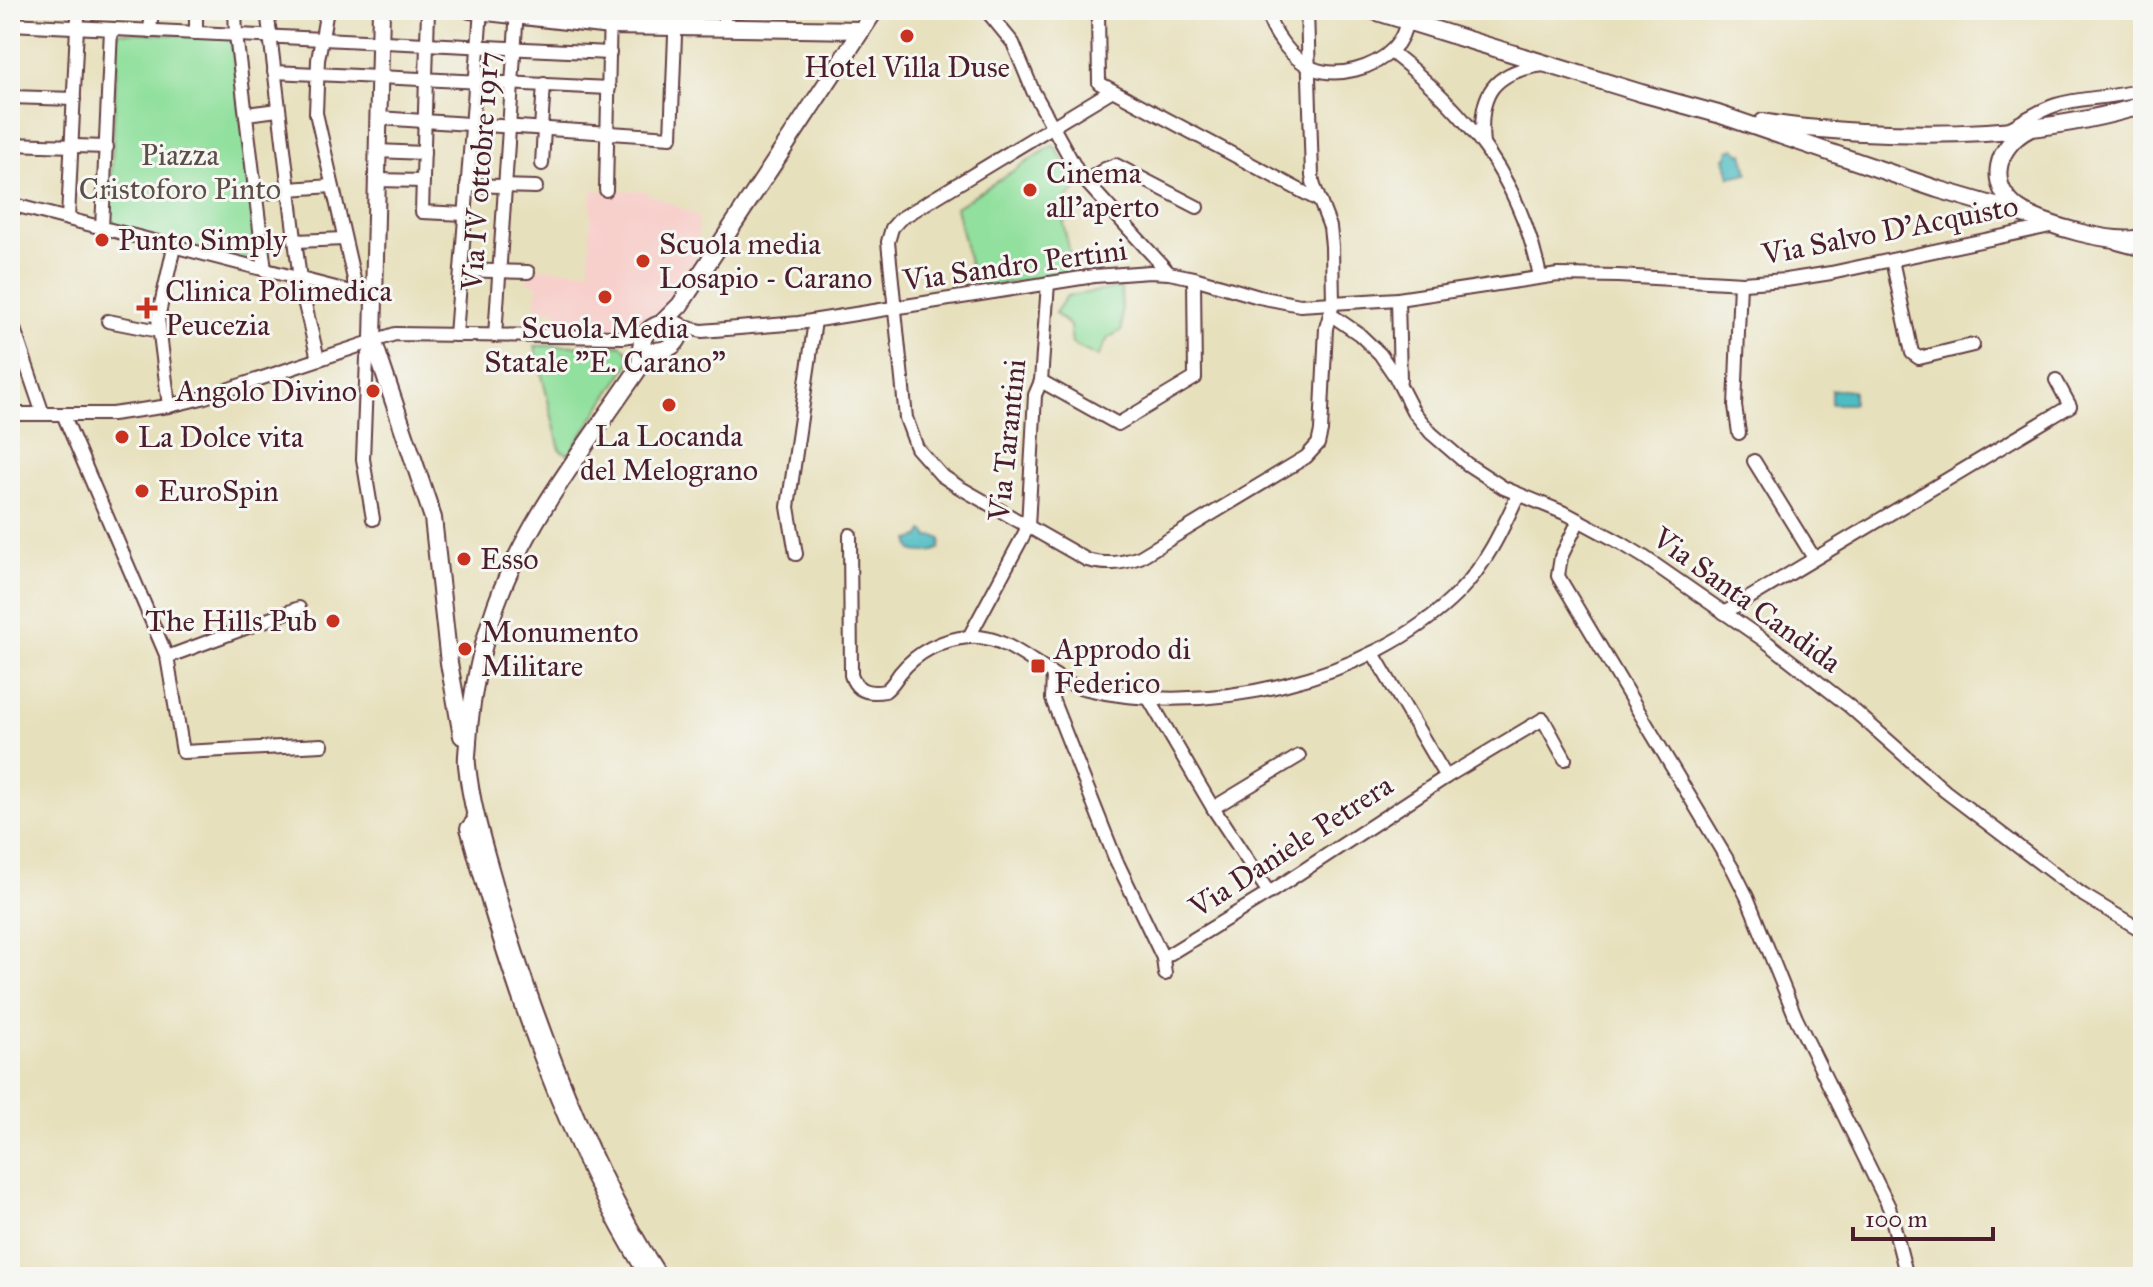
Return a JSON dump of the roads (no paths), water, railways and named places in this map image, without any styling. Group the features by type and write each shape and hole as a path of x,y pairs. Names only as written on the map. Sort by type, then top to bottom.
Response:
{"main road":[{"path":"381,10 377,180 368,294 374,342 433,518 454,699 476,817 516,958 566,1094 608,1190 659,1277"},
{"path":"478,10 610,18 676,18 724,28 861,30"},
{"path":"467,764 472,706 488,633 505,584 525,541 643,349 671,333 680,305 875,10"},
{"path":"1371,10 1718,114 1937,189 2094,237 2127,241 2143,237"},
{"path":"1718,114 1772,124 1940,134 2032,127 2121,112 2143,105"},
{"path":"2121,112 2143,114"},
{"path":"2030,216 2012,203 2005,193 1998,169 2002,151 2032,127"},
{"path":"643,349 671,333"}],"street":[{"path":"68,219 79,10"},
{"path":"150,31 152,10"},
{"path":"196,10 196,33"},
{"path":"235,10 265,270"},
{"path":"267,10 301,288 318,359"},
{"path":"327,10 317,74 316,113 356,288 368,294"},
{"path":"428,10 422,212 465,214"},
{"path":"456,335 476,81 478,10"},
{"path":"724,10 724,28"},
{"path":"986,10 1013,43 1033,91 1079,174 1169,273"},
{"path":"1098,10 1099,83 1320,201"},
{"path":"1266,10 1277,35 1297,58 1309,67 1333,71 1359,69 1391,52 1403,35 1407,21"},
{"path":"1111,91 900,219 892,228 888,242 906,418 917,448 941,475 980,500 1087,560 1106,565 1140,557 1306,457 1319,439 1326,328 1331,309 1330,227 1312,176 1307,10"},
{"name":"Via IV ottobre 1917","path":"495,336 517,13"},
{"path":"606,190 610,18"},
{"path":"378,118 671,137 676,18"},
{"path":"10,24 610,53"},
{"path":"102,228 111,29"},
{"path":"1391,52 1446,99 1483,144 1519,210 1533,246 1540,276"},
{"path":"1483,144 1483,113 1492,87 1512,71 1547,65"},
{"path":"274,72 609,88"},
{"path":"542,164 544,84"},
{"path":"2007,129 2055,106 2143,89"},
{"path":"10,97 74,99"},
{"path":"246,114 278,110"},
{"path":"10,144 107,147"},
{"path":"377,151 424,153"},
{"path":"1086,181 1116,165 1197,207"},
{"path":"377,180 423,181"},
{"path":"467,185 536,187"},
{"path":"256,194 332,186"},
{"path":"10,204 368,294"},
{"name":"Via Salvo D'Acquisto","path":"1331,309 1540,276 1618,276 1740,283 1786,280 2058,225"},
{"path":"2094,237 2143,250"},
{"path":"296,241 344,239"},
{"path":"169,406 158,318 174,247"},
{"path":"1892,260 1912,353 1919,358 1973,345"},
{"path":"461,270 528,272"},
{"name":"Via Sandro Pertini","path":"671,333 815,321 1048,283 1150,272 1194,278 1284,303 1331,309"},
{"path":"1041,381 1118,424 1195,378 1194,278"},
{"name":"Via Tarantini","path":"969,637 1028,527 1035,395 1041,381 1048,283"},
{"path":"1739,433 1735,406 1740,283"},
{"path":"1398,299 1400,386"},
{"name":"Via Santa Candida","path":"1331,309 1380,354 1413,411 1446,447 1489,479 1518,495 1579,520 1621,543 1768,643 1849,706 1935,783 2083,895 2143,931"},
{"path":"10,317 43,414"},
{"path":"108,321 159,331"},
{"path":"796,554 788,507 815,321"},
{"path":"10,414 112,414 169,406 395,334 623,337 643,349"},
{"path":"373,519 363,459 367,358 374,342"},
{"path":"1724,613 2070,406 2056,380"},
{"path":"63,414 167,657 183,752 322,745"},
{"path":"1754,461 1814,558"},
{"path":"850,535 851,675 858,687 872,692 885,691 927,649 957,638 982,637 1007,645 1053,675 1079,687 1149,699 1227,696 1323,673 1373,653 1440,609 1467,582 1490,551 1518,495"},
{"path":"1579,520 1561,557 1558,576 1747,897 1796,1018 1889,1207 1907,1277"},
{"path":"167,657 299,608"},
{"path":"1373,653 1446,777"},
{"path":"1053,675 1052,699 1115,858 1163,958 1165,974"},
{"path":"1149,699 1213,808 1269,893"},
{"name":"Via Daniele Petrera","path":"1163,958 1446,777 1543,719 1565,759"},
{"path":"1213,808 1299,756"},
{"path":"476,817 467,828 525,1016 598,1192 647,1277"}],"water":[{"path":"1735,148 1743,153 1748,173 1730,177 1725,158 1729,150"},
{"path":"1831,390 1853,390 1853,404 1831,404"},
{"path":"923,531 928,537 941,539 940,548 926,552 912,550 910,540 920,537"}],"place":[{"name":"Hotel Villa Duse","path":"907,36"},
{"name":"Cinema all'aperto","path":"1030,190"},
{"name":"Punto Simply","path":"102,240"},
{"name":"Scuola media Losapio - Carano","path":"643,261"},
{"name":"Scuola Media Statale \"E. Carano\"","path":"605,297"},
{"name":"Clinica Polimedica Peucezia","path":"147,308"},
{"name":"Angolo Divino","path":"373,391"},
{"name":"La Locanda del Melograno","path":"669,405"},
{"name":"La Dolce vita","path":"122,437"},
{"name":"EuroSpin","path":"142,491"},
{"name":"Esso","path":"464,559"},
{"name":"The Hills Pub","path":"333,621"},
{"name":"Monumento Militare","path":"465,649"},
{"name":"Approdo di Federico","path":"1038,666"}],"park label":[{"name":"Piazza Cristoforo Pinto","path":"180,172"}]}
